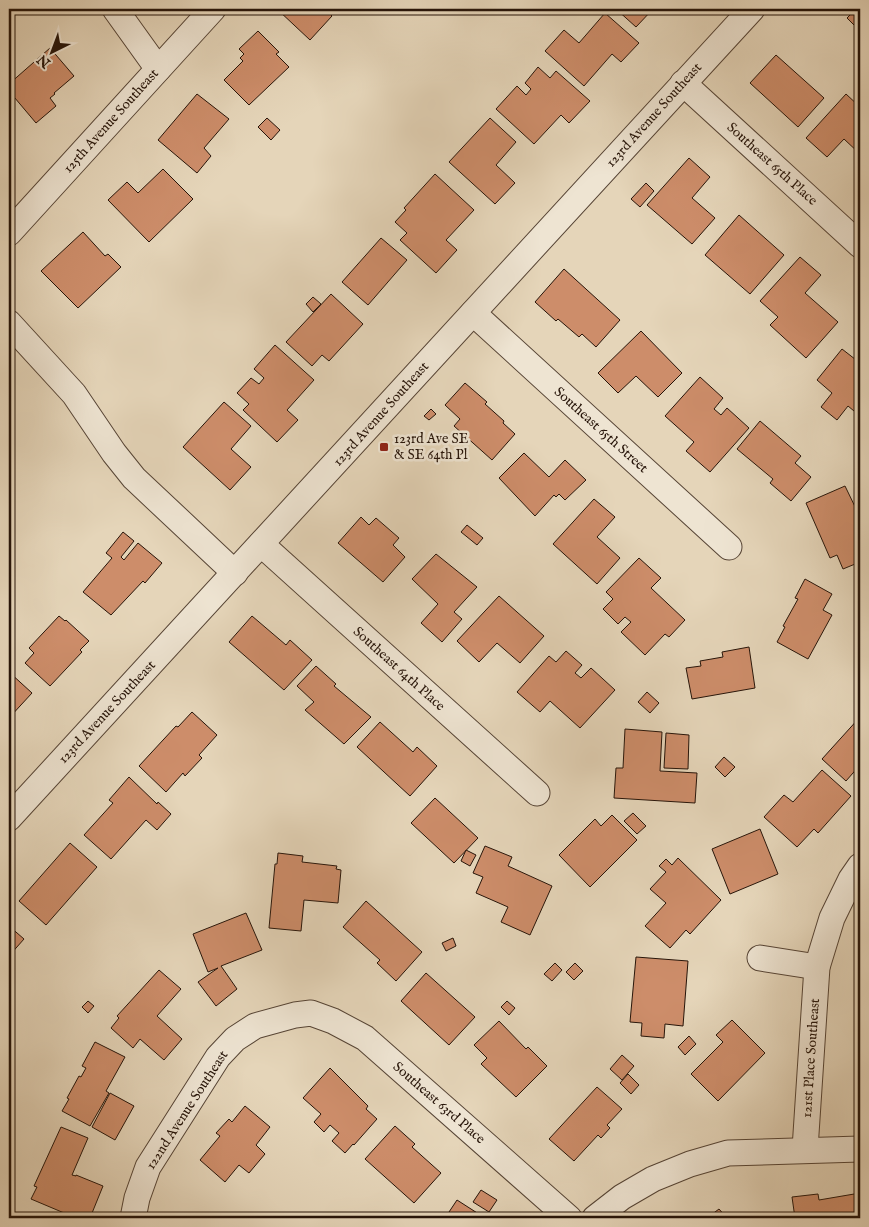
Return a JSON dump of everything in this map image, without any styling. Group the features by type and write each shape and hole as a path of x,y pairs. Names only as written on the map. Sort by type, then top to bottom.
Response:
{"street":[{"path":"115,9 158,69"},
{"name":"125th Avenue Southeast","path":"9,233 213,9"},
{"name":"123rd Avenue Southeast","path":"9,818 752,9"},
{"name":"Southeast 65th Place","path":"683,83 860,245"},
{"name":"Southeast 65th Street","path":"472,313 729,547"},
{"path":"9,324 74,394 114,453 134,478 235,572"},
{"name":"Southeast 64th Place","path":"261,544 537,793"},
{"name":"121st Place Southeast","path":"805,1149 817,967 832,918 851,879 860,866"},
{"path":"760,958 817,967"},
{"name":"Southeast 63rd Place","path":"295,1015 311,1013 326,1018 365,1038 569,1218"},
{"name":"122nd Avenue Southeast","path":"133,1218 137,1198 148,1167 218,1057 235,1039 255,1026 295,1015"},
{"path":"595,1218 622,1197 645,1183 690,1164 728,1153 805,1149 860,1149"}],"building":[{"path":"9,9 23,9 9,18"},
{"path":"333,9 329,13 332,16 310,40 278,10"},
{"path":"616,9 653,9 636,27"},
{"path":"856,9 860,9 860,31 847,18"},
{"path":"605,13 639,43 621,62 612,54 584,86 545,51 564,30 579,43"},
{"path":"258,31 279,52 276,54 289,67 249,105 224,80 243,61 240,58 244,54 239,49"},
{"path":"50,48 74,76 50,98 56,106 36,123 9,91 9,84"},
{"path":"776,55 824,98 798,127 750,83"},
{"path":"538,67 550,78 556,71 590,101 569,123 561,115 534,144 496,109 517,86 526,95 531,89 525,83"},
{"path":"197,94 229,119 204,148 211,156 197,173 158,140"},
{"path":"846,94 860,107 860,154 844,139 827,157 806,138"},
{"path":"267,118 280,130 271,140 258,127"},
{"path":"490,118 516,142 496,165 515,183 495,204 449,162"},
{"path":"689,158 710,177 692,198 715,218 692,244 647,205"},
{"path":"163,169 193,199 149,242 108,200 127,182 138,193"},
{"path":"435,174 474,210 446,240 457,250 436,273 400,240 407,233 395,222 406,210 404,208"},
{"path":"646,183 654,191 640,207 631,199"},
{"path":"739,215 784,255 750,294 705,255"},
{"path":"83,232 105,256 108,254 121,267 78,308 41,271"},
{"path":"381,238 407,260 368,305 342,282"},
{"path":"800,257 821,275 805,293 838,322 806,358 770,325 778,317 760,301"},
{"path":"564,269 620,320 596,347 582,334 579,337 558,319 556,321 535,302"},
{"path":"331,294 363,324 329,361 322,355 312,366 286,342"},
{"path":"313,297 321,304 313,312 306,304"},
{"path":"641,331 682,373 658,397 636,376 618,393 598,373"},
{"path":"275,345 314,380 287,410 298,420 277,442 243,410 249,404 237,393 251,378 259,384 264,378 254,369"},
{"path":"842,349 860,363 860,416 848,406 837,420 821,407 832,393 817,380"},
{"path":"700,377 723,398 714,409 721,415 727,408 749,428 710,472 686,451 694,442 665,416"},
{"path":"465,383 487,402 485,404 515,434 492,460 454,426 460,419 445,405"},
{"path":"224,402 251,426 231,449 251,467 230,490 183,447"},
{"path":"431,409 436,414 429,420 424,416"},
{"path":"760,421 801,456 795,463 811,477 791,501 770,483 773,479 737,449"},
{"path":"524,453 549,477 565,460 586,480 565,500 559,494 556,497 554,495 535,516 499,478"},
{"path":"845,486 860,517 860,562 843,569 837,555 830,558 806,503"},
{"path":"594,499 615,517 597,537 620,558 597,584 553,544"},
{"path":"361,517 369,525 376,518 399,538 393,545 405,557 383,582 338,543"},
{"path":"467,525 483,538 477,545 461,532"},
{"path":"123,532 134,541 121,557 124,560 138,543 162,563 145,583 143,581 111,615 83,592 112,558 106,553"},
{"path":"436,554 477,587 454,612 462,619 442,642 421,623 438,604 412,579"},
{"path":"639,558 661,578 651,588 685,620 669,637 665,634 645,655 621,632 631,622 625,617 618,624 603,609 613,599 606,592"},
{"path":"805,579 832,594 823,610 832,615 808,659 777,642 785,627 783,626 798,599 795,598"},
{"path":"499,596 544,636 520,663 497,643 479,662 457,641"},
{"path":"59,616 89,641 80,650 82,652 50,686 25,663 34,653 29,648"},
{"path":"252,616 286,645 290,640 312,660 284,690 229,642"},
{"path":"749,647 755,688 692,699 686,668 701,666 700,661 723,657 722,652"},
{"path":"566,651 582,665 575,673 581,678 591,668 615,690 580,728 550,701 540,712 517,692 549,656 556,662"},
{"path":"316,666 336,684 334,686 371,717 344,744 305,710 314,702 297,686"},
{"path":"9,672 32,693 9,718"},
{"path":"647,692 659,703 650,713 638,702"},
{"path":"192,712 217,735 199,755 202,758 185,776 183,773 166,792 139,766 176,726 178,727"},
{"path":"860,717 860,765 846,781 822,759"},
{"path":"380,722 413,752 417,747 437,766 410,796 357,747"},
{"path":"625,729 662,732 660,771 697,773 695,803 614,798 616,768 623,768"},
{"path":"666,733 689,735 688,769 664,768"},
{"path":"724,757 735,767 725,777 715,767"},
{"path":"822,770 851,796 818,833 814,829 797,847 764,817 784,795 793,802"},
{"path":"129,777 157,804 158,802 171,814 157,830 146,820 111,859 84,835 113,803 109,800"},
{"path":"435,798 478,838 454,863 411,823"},
{"path":"633,813 646,826 637,834 624,821"},
{"path":"612,815 637,840 590,887 559,855 595,819 601,826"},
{"path":"760,829 778,874 730,894 712,849"},
{"path":"70,843 97,867 46,925 19,901"},
{"path":"485,846 512,857 508,866 552,886 530,935 501,922 508,907 476,893 483,877 473,873"},
{"path":"466,850 476,855 470,866 461,861"},
{"path":"278,853 303,856 302,862 337,866 336,869 341,870 338,903 304,900 301,931 269,928 275,864 277,864"},
{"path":"678,858 721,900 690,934 686,930 670,948 645,926 666,903 650,889 666,872 659,866 666,859 672,865"},
{"path":"366,901 422,952 396,981 377,963 380,960 343,927"},
{"path":"246,913 262,950 221,966 237,989 216,1006 198,982 218,968 208,972 193,934"},
{"path":"9,926 24,939 9,956"},
{"path":"453,938 456,946 446,951 442,943"},
{"path":"636,957 688,961 683,1026 665,1024 664,1038 641,1036 642,1023 630,1022"},
{"path":"555,963 562,970 552,981 544,974"},
{"path":"575,963 583,971 574,980 566,972"},
{"path":"159,970 181,989 157,1016 182,1039 164,1060 140,1039 133,1048 111,1028 119,1018 117,1016"},
{"path":"426,973 475,1017 449,1045 401,1001"},
{"path":"88,1001 94,1006 88,1013 82,1007"},
{"path":"507,1001 515,1008 509,1015 501,1007"},
{"path":"732,1020 765,1053 718,1101 691,1074 723,1042 716,1035"},
{"path":"499,1021 526,1049 528,1047 547,1066 516,1097 481,1064 487,1058 474,1045"},
{"path":"689,1036 696,1044 685,1055 678,1047"},
{"path":"860,1037 860,1077 857,1077"},
{"path":"95,1042 125,1057 106,1091 109,1093 90,1126 62,1111 79,1076 81,1077 86,1068 82,1066"},
{"path":"622,1055 634,1066 622,1080 610,1069"},
{"path":"330,1068 368,1106 366,1109 377,1119 345,1153 332,1141 339,1133 330,1125 324,1132 314,1122 321,1114 303,1098"},
{"path":"628,1074 639,1085 631,1094 620,1083"},
{"path":"597,1087 622,1109 607,1125 610,1128 601,1138 598,1135 574,1161 549,1139"},
{"path":"110,1093 134,1106 115,1140 92,1127"},
{"path":"245,1106 270,1127 256,1145 265,1154 249,1173 239,1165 225,1182 200,1160 220,1136 216,1133 229,1119 232,1122"},
{"path":"395,1126 415,1144 412,1147 441,1173 414,1203 365,1159"},
{"path":"61,1127 88,1138 72,1175 103,1186 90,1218 76,1218 31,1199 37,1187 34,1186"},
{"path":"481,1190 497,1200 489,1212 473,1202"},
{"path":"860,1193 860,1218 795,1218 792,1197 818,1194 819,1200"},
{"path":"457,1200 485,1218 445,1218"},
{"path":"719,1209 727,1218 707,1218"}],"place":[{"name":"123rd Ave SE & SE 64th Pl","path":"384,447"}]}
